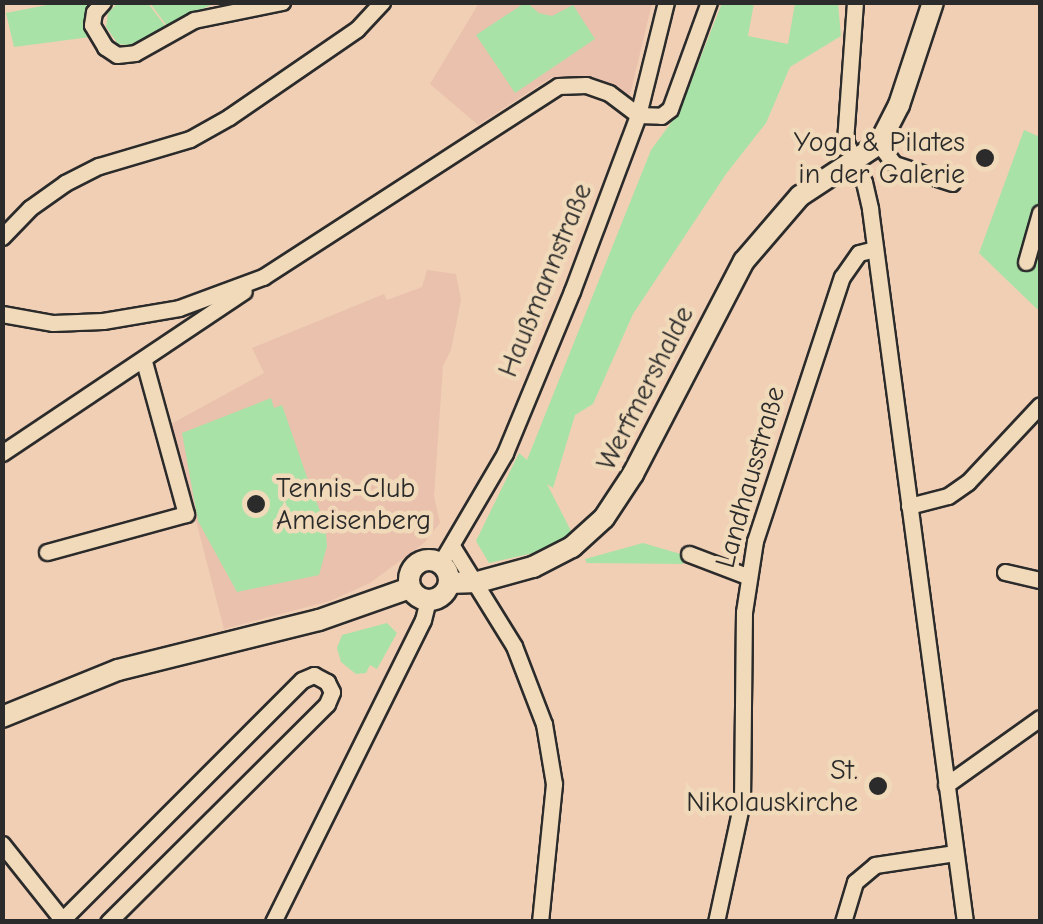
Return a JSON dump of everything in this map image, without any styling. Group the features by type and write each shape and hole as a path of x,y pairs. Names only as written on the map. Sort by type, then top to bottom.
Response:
{"street":[{"path":"103,2 94,12 92,25 104,47 117,54 135,54 194,20 282,2"},
{"path":"2,237 30,208 65,182 99,166 190,139 229,118 356,29 382,2"},
{"name":"Haußmannstraße","path":"447,564 505,452 572,292 638,115 666,2"},
{"path":"2,453 263,277 558,86 573,82 609,93 638,115 653,118 670,108 709,2"},
{"path":"855,2 845,140 864,182 876,249 964,922"},
{"path":"853,159 878,144 899,104 933,2"},
{"path":"878,144 894,164 952,183"},
{"name":"Werfmershalde","path":"447,564 478,582 552,559 604,518 633,474 744,261 800,196 853,159"},
{"path":"1026,262 1040,213"},
{"name":"Landhausstraße","path":"716,922 742,802 747,576 842,277 859,253 876,249"},
{"path":"2,314 53,323 102,321 180,308 263,277"},
{"path":"47,552 186,514 144,360"},
{"path":"909,506 948,496 968,482 1040,405"},
{"path":"689,554 747,576"},
{"path":"273,922 423,620 419,594 410,574 419,563 447,564 478,582 483,600 529,678 550,749 552,830 540,922"},
{"path":"2,717 105,674 419,594 442,596 447,564"},
{"path":"1005,572 1040,580"},
{"path":"2,844 62,921 302,680 314,675 326,682 332,692 327,704 108,922"},
{"path":"946,785 1040,718"},
{"path":"186,796 210,820"},
{"path":"842,922 855,882 875,865 955,853"}],"shaded area":[{"path":"479,3 652,3 630,95 552,77 478,125 430,84"},
{"path":"427,270 456,274 461,300 451,350 443,366 434,496 440,523 424,543 370,583 330,601 224,629 171,424 264,373 252,348 384,294 387,300 422,287"}],"green space":[{"path":"147,2 166,27 137,46 118,44 106,27 108,13 118,3"},
{"path":"217,2 167,26 150,3"},
{"path":"526,2 539,13 552,16 573,5 595,39 515,93 476,35"},
{"path":"57,3 98,3 91,11 90,37 14,47 6,13"},
{"path":"722,3 754,3 748,36 788,44 795,3 838,3 841,36 790,67 766,123 726,174 633,314 593,404 575,415 553,488 547,484 572,533 551,549 489,563 476,541 519,453 527,460 651,150 679,112"},
{"path":"1024,130 1040,137 1037,309 979,253"},
{"name":"Tennis-Club Ameisenberg","path":"271,398 274,408 282,405 308,480 304,482 308,491 312,490 325,524 327,546 319,575 237,592 198,521 182,433"},
{"path":"643,543 684,555 683,564 587,563 585,559"},
{"path":"387,623 397,633 377,669 370,665 366,673 356,674 341,662 337,648 342,635"}],"place":[{"name":"Yoga & Pilates in der Galerie","path":"985,158"},
{"name":"Tennis-Club Ameisenberg","path":"256,504"},
{"name":"St. Nikolauskirche","path":"878,786"}]}
